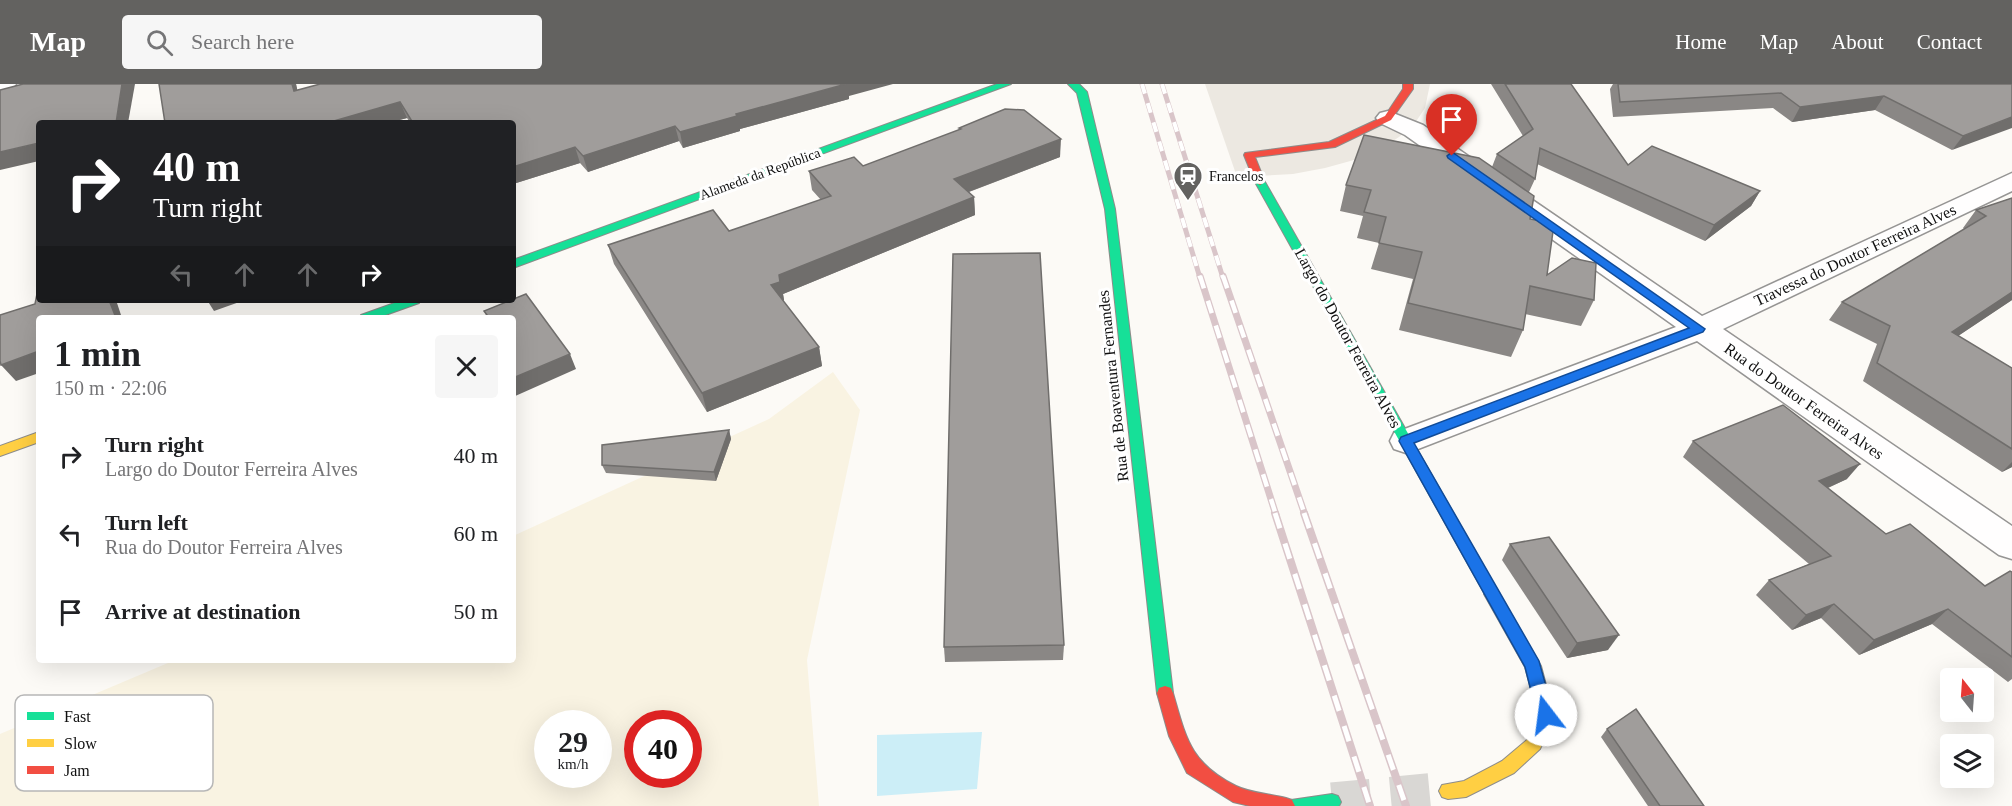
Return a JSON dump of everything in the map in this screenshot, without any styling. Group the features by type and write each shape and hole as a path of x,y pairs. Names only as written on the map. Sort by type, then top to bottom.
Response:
{"street":[{"name":"Alameda da República","path":"516,263 1006,84"},
{"name":"Rua de Boaventura Fernandes","path":"1073,84 1082,92 1110,209 1164,690 1177,736 1193,767 1233,794 1286,806"},
{"path":"1388,118 1408,89 1408,84"},
{"name":"Rua do Doutor Ferreira Alves","path":"1388,118 1414,130 2012,545"},
{"name":"Largo do Doutor Ferreira Alves","path":"1388,118 1331,145 1249,155 1258,178 1406,441 1699,329"},
{"name":"Travessa do Doutor Ferreira Alves","path":"1699,329 2012,181"},
{"path":"373,315 407,303"},
{"path":"0,452 36,438"},
{"path":"1406,441 1533,666 1546,715 1534,744 1508,767 1466,789 1448,791"},
{"path":"1297,806 1332,802"}],"shaded area":[{"path":"1205,84 1430,84 1425,108 1415,123 1379,150 1325,168 1293,174 1237,177"},
{"path":"833,372 860,410 807,660 819,806 0,806 0,734 15,728 15,791 213,791 213,695 92,695 168,663 516,663 516,535 769,419"}],"water":[{"path":"982,732 977,789 877,796 877,735"}],"building":[{"path":"23,84 122,84 116,120 36,120 36,144 0,152 0,90"},
{"path":"159,84 292,84 294,91 320,84 846,84 680,132 675,126 583,156 575,147 516,166 516,120 411,120 400,102 337,120 165,120"},
{"path":"1505,84 1571,84 1628,165 1652,146 1760,191 1714,225 1540,148 1535,179 1497,154 1533,129"},
{"path":"1618,84 2012,84 2012,117 1963,136 1884,96 1800,107 1781,93 1620,102"},
{"path":"1005,109 1024,110 1061,139 954,179 974,197 779,275 780,282 771,285 819,347 702,393 608,245 713,210 729,231 831,196 809,171 854,157 863,166 961,129 959,128"},
{"path":"1364,135 1479,158 1534,196 1530,219 1554,224 1547,275 1572,258 1596,263 1594,300 1530,286 1523,330 1408,303 1422,252 1379,243 1386,217 1364,212 1371,190 1346,185"},
{"path":"2012,198 2012,292 1952,332 2012,368 2012,449 1877,363 1890,326 1842,302 1986,216 1976,210"},
{"path":"1040,253 1064,645 944,647 953,254"},
{"path":"526,294 570,354 516,377 516,315 487,315 484,311 504,303 516,303 516,298"},
{"path":"36,299 36,303 110,303 115,315 36,315 36,352 1,365 0,315 35,304"},
{"path":"1783,405 1860,464 1819,481 1886,534 1910,524 1985,586 2010,571 2012,572 2012,657 1948,609 1874,640 1834,604 1806,615 1769,580 1831,556 1693,441"},
{"path":"729,430 714,472 602,465 602,445"},
{"path":"1549,537 1619,635 1577,643 1510,544"},
{"path":"1636,709 1704,806 1660,806 1607,729"}],"tunnel":[{"path":"1332,802 1448,791"}],"railway":[{"path":"1142,84 1200,278"},
{"path":"1162,84 1223,278"},
{"path":"1200,276 1276,515"},
{"path":"1223,276 1305,515"},
{"path":"1275,513 1370,806"},
{"path":"1304,513 1406,806"}],"traffic: fast":[{"path":"516,263 1006,84"},
{"path":"1073,84 1082,92 1110,209 1165,693"},
{"path":"1260,182 1492,594"},
{"path":"373,315 407,303"},
{"path":"1297,806 1332,802"}],"traffic: slow":[{"path":"0,451 36,438"},
{"path":"1448,791 1466,789 1508,767 1534,744 1546,715 1533,666 1492,594"}],"traffic: jam":[{"path":"1260,182 1249,155 1331,145 1388,118 1408,89 1408,84"},
{"path":"1165,693 1177,736 1193,767 1233,794 1286,806"}],"place":[{"name":"Francelos","path":"1188,202"}],"route":[{"path":"1452,156 1699,329 1406,441 1533,666 1546,715"}]}
